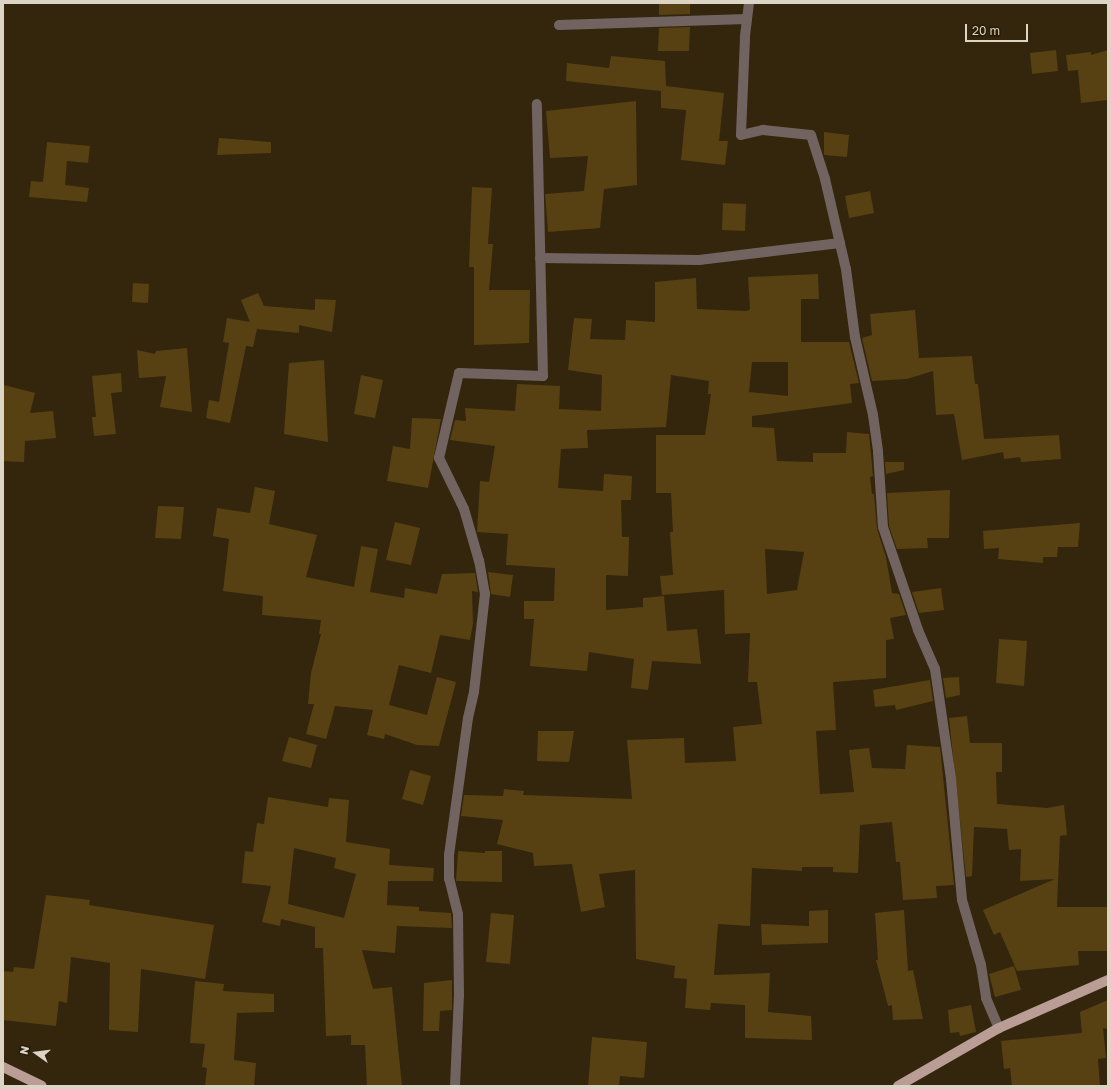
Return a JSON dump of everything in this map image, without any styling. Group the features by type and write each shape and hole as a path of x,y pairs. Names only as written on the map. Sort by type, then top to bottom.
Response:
{"main road":[{"path":"898,1086 999,1028 1108,980"},
{"path":"3,1067 42,1086"}],"street":[{"path":"749,3 741,97 741,135 763,130 800,132 811,135 825,179 846,269 855,337 873,415 878,452 883,527 918,630 935,669 951,779 962,900 981,965 986,998 999,1028"},
{"path":"559,25 747,19"},
{"path":"455,1086 459,996 458,914 449,879 449,855 468,718 474,692 485,594 479,560 464,509 439,458 459,373 543,376 537,104"},
{"path":"540,258 699,260 840,243"}],"building":[{"path":"659,3 690,3 690,14 659,15"},
{"path":"690,27 689,51 658,51 659,28"},
{"path":"1056,50 1058,71 1032,74 1030,53"},
{"path":"1108,50 1108,100 1081,103 1078,70 1068,71 1066,55 1091,52 1091,55"},
{"path":"611,56 665,61 666,86 724,93 719,141 728,141 725,165 681,160 686,110 661,108 661,91 566,81 567,63 609,68"},
{"path":"636,101 637,185 604,189 600,228 548,232 545,194 584,191 588,156 550,158 546,111"},
{"path":"824,132 849,135 847,157 824,155"},
{"path":"219,138 271,142 271,153 217,155"},
{"path":"47,142 90,146 88,163 67,161 65,185 89,188 87,202 29,197 31,181 43,182"},
{"path":"472,187 492,188 488,244 493,244 489,290 530,290 529,343 474,345 474,267 469,267"},
{"path":"870,191 874,213 849,218 845,196"},
{"path":"723,203 746,204 745,231 722,230"},
{"path":"818,274 819,299 801,299 801,342 849,342 859,383 850,384 852,403 752,416 752,427 774,428 777,461 813,462 813,453 846,453 847,432 869,434 873,476 870,477 872,494 874,494 877,529 886,557 892,593 899,594 906,615 890,618 894,639 886,640 886,678 833,682 836,730 816,731 820,794 854,792 849,750 869,748 872,768 905,769 907,745 940,747 954,885 936,886 937,898 903,900 900,862 896,862 892,822 860,825 858,873 833,872 833,867 802,867 802,871 752,868 750,926 718,924 714,975 770,973 768,1012 811,1016 812,1040 745,1038 745,1005 711,1003 710,1010 685,1008 687,979 674,978 675,966 636,959 635,870 599,874 605,907 581,912 572,864 534,866 533,853 497,844 503,820 461,816 464,795 503,796 504,789 524,791 523,795 632,799 627,740 684,738 685,763 736,761 733,727 762,724 757,682 748,682 750,633 725,634 724,590 662,595 660,576 673,575 670,532 673,532 671,493 656,493 656,435 705,435 711,394 708,394 709,381 671,375 666,427 587,430 588,448 561,449 558,488 603,491 604,474 632,476 631,500 621,500 622,537 629,537 628,576 606,575 606,610 643,607 643,598 664,596 667,631 697,629 701,664 652,661 648,690 631,688 634,659 589,652 587,671 530,666 534,619 524,619 524,601 554,601 555,568 506,565 508,534 477,532 480,481 489,482 495,446 450,440 455,420 466,421 465,408 515,411 517,384 560,386 559,409 601,411 602,375 568,370 574,318 592,319 590,339 625,340 626,320 655,322 655,282 696,278 697,309 747,311 750,309 748,277","holes":["752,362 788,362 788,396 749,392","765,549 804,552 797,590 767,594"]},
{"path":"133,283 149,284 148,303 132,302"},
{"path":"258,293 264,306 315,310 315,299 336,300 332,332 299,325 299,333 257,329 253,347 246,346 230,423 206,418 209,400 219,402 229,343 223,342 227,318 250,322 241,300"},
{"path":"915,310 919,358 972,356 975,384 978,384 984,439 1059,435 1061,459 1021,462 1020,457 1004,459 1003,452 962,460 954,414 936,415 933,371 907,379 872,381 862,338 872,335 870,314"},
{"path":"187,348 192,412 160,407 166,376 139,378 137,350 155,354 156,351"},
{"path":"324,360 328,442 284,434 289,363"},
{"path":"121,373 122,392 111,393 116,434 94,436 92,417 96,417 92,376"},
{"path":"361,375 383,380 375,418 354,414"},
{"path":"4,385 35,393 30,413 53,411 56,438 25,441 24,462 3,461"},
{"path":"412,418 441,419 428,488 387,481 393,446 410,449"},
{"path":"885,462 904,462 904,470 886,474"},
{"path":"255,487 275,491 269,524 317,535 306,577 354,587 361,546 378,549 370,592 404,598 405,588 437,594 442,574 475,573 478,592 472,591 473,624 470,640 440,635 431,673 399,665 389,705 427,715 437,677 456,682 439,746 417,745 385,734 384,739 367,735 373,710 335,706 326,739 306,734 314,704 308,704 311,673 321,634 319,634 321,620 262,615 263,596 223,591 229,539 213,536 217,508 250,513"},
{"path":"950,490 949,538 927,538 928,548 897,549 889,526 887,493"},
{"path":"158,506 184,507 181,539 155,538"},
{"path":"395,522 420,528 411,565 386,560"},
{"path":"1080,523 1078,547 1058,547 1057,557 1043,557 1043,563 998,559 999,548 984,549 983,531"},
{"path":"488,572 513,575 510,597 491,594"},
{"path":"941,588 944,610 919,613 912,592"},
{"path":"999,639 1027,641 1024,686 996,683"},
{"path":"959,677 960,695 946,698 943,678"},
{"path":"930,680 933,701 896,710 895,705 875,707 873,690"},
{"path":"967,716 970,743 1002,743 1002,772 996,772 997,804 1047,808 1064,805 1067,835 1060,836 1057,907 1108,907 1108,951 1078,951 1079,965 1017,971 1000,932 994,935 983,910 1055,879 1020,881 1021,849 1009,850 1007,829 974,827 972,876 966,877 949,718"},
{"path":"538,731 574,731 569,762 537,761"},
{"path":"289,737 317,745 311,768 282,761"},
{"path":"410,770 431,776 423,805 402,799"},
{"path":"268,797 328,807 329,798 349,800 346,842 390,849 389,865 434,868 433,881 388,881 387,905 419,907 419,911 451,913 452,928 397,926 395,953 362,950 373,989 392,987 402,1086 367,1086 365,1045 351,1045 351,1035 326,1036 323,948 315,948 315,927 281,919 280,926 262,922 271,886 242,883 245,851 253,852 257,823 264,824","holes":["294,848 336,858 334,868 356,874 344,918 288,904"]},
{"path":"458,851 485,853 485,851 502,851 502,882 456,881"},
{"path":"46,895 90,900 89,905 214,925 205,979 141,969 138,1032 109,1030 110,963 71,957 67,1003 59,1001 56,1026 3,1020 3,971 13,972 14,967 34,969"},
{"path":"828,910 828,943 762,945 761,924 809,926 809,911"},
{"path":"904,910 908,971 913,970 923,1019 893,1020 892,1005 888,1006 876,960 878,960 875,913"},
{"path":"491,913 514,915 510,964 486,962"},
{"path":"1014,966 1021,990 995,997 989,974"},
{"path":"452,980 452,1010 440,1011 439,1031 423,1031 424,983"},
{"path":"195,981 224,984 223,991 274,994 274,1012 237,1013 234,1060 256,1063 254,1086 205,1086 207,1068 202,1067 205,1044 190,1043"},
{"path":"1108,1000 1108,1029 1103,1028 1106,1058 1098,1059 1100,1086 1012,1086 1010,1068 1004,1069 1001,1041 1082,1033 1080,1012"},
{"path":"971,1005 976,1032 960,1036 959,1032 950,1033 948,1010"},
{"path":"592,1037 647,1042 644,1078 620,1076 619,1086 588,1086"}]}
